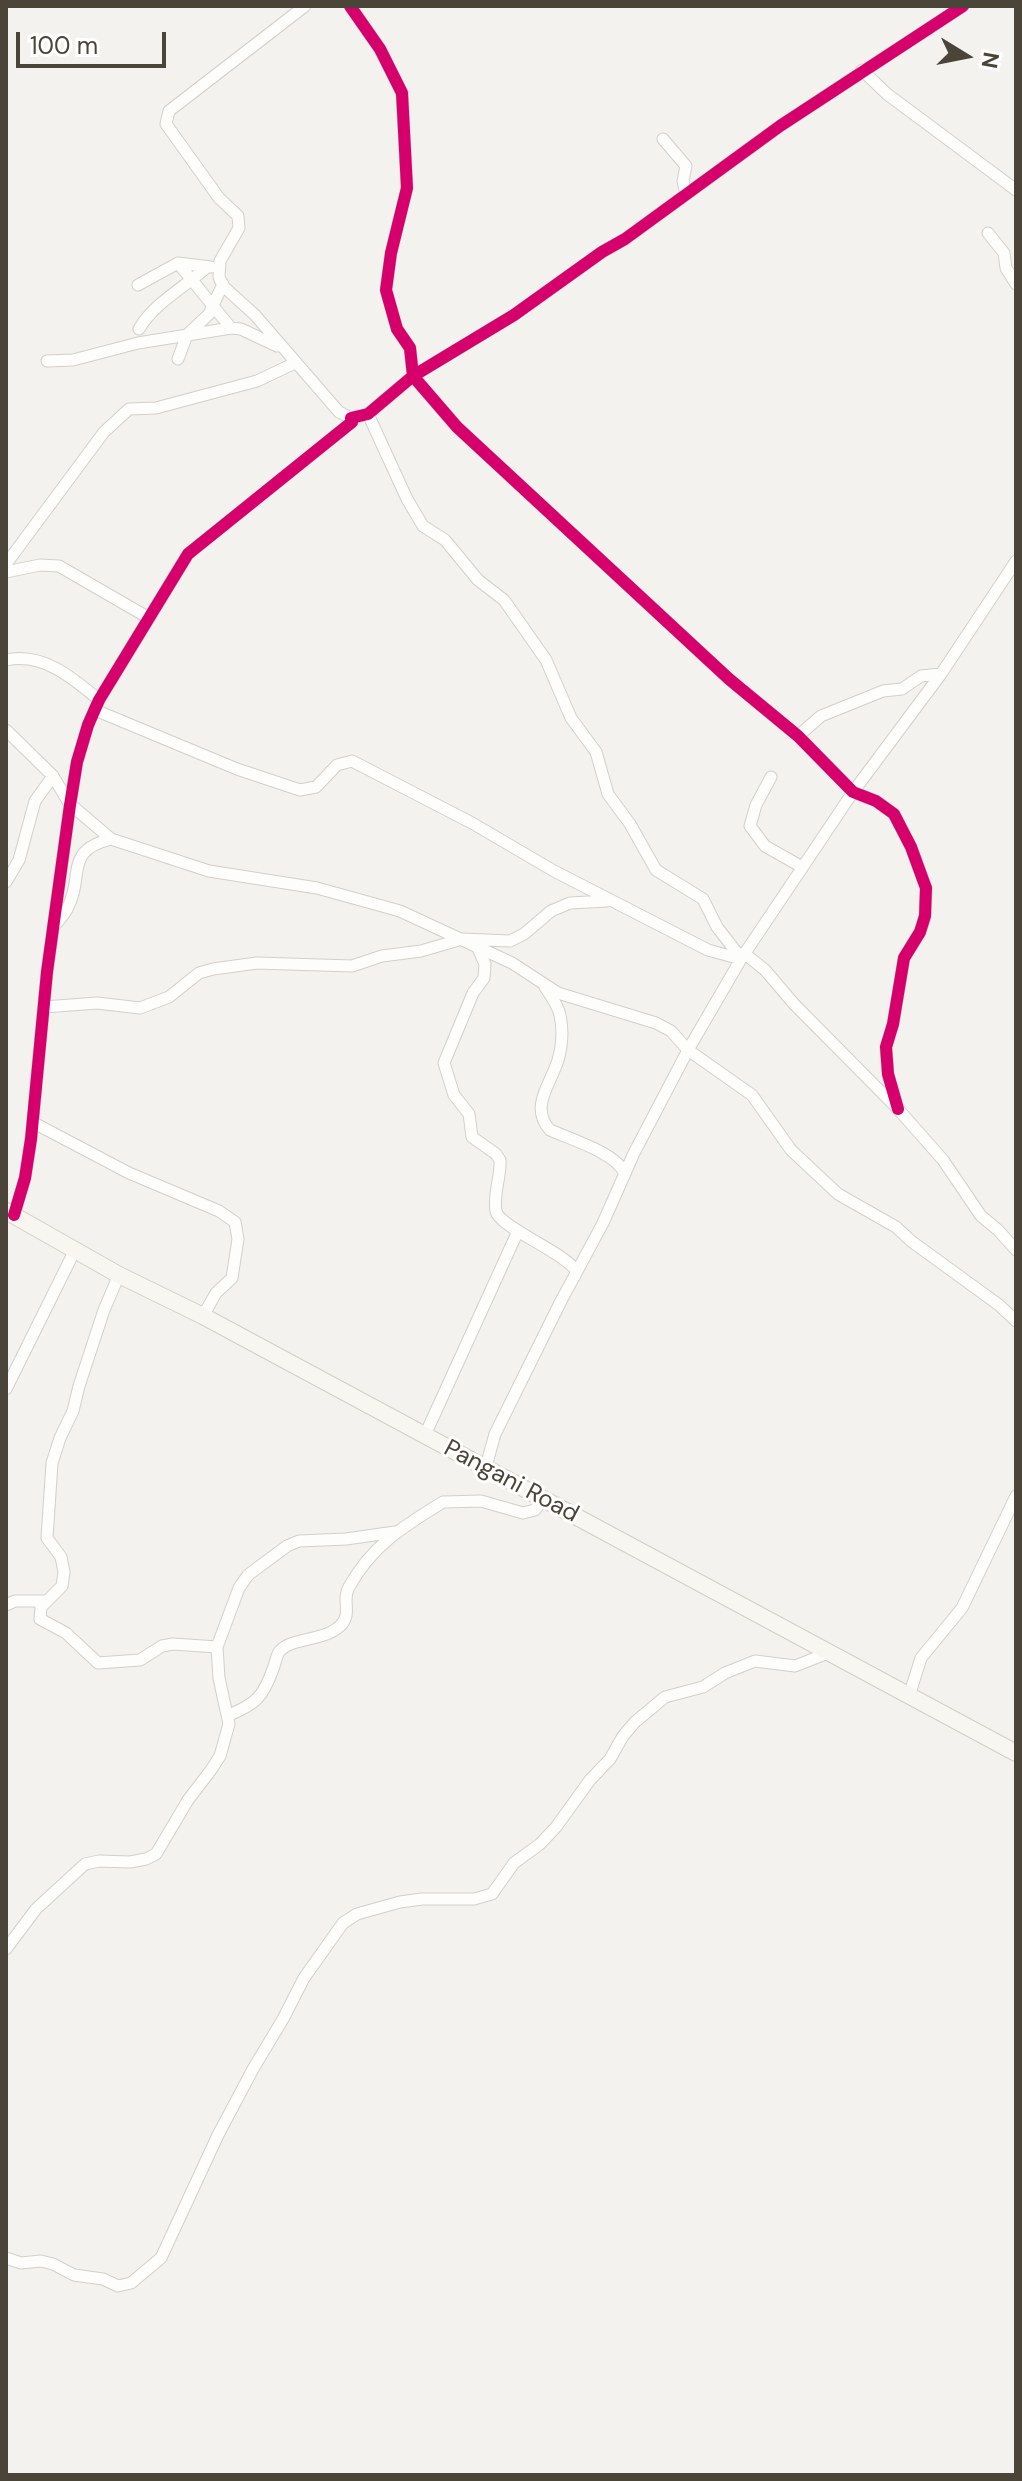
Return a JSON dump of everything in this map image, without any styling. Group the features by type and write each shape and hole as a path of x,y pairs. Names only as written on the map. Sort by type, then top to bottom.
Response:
{"main road":[{"name":"Pangani Road","path":"10,1213 119,1275 203,1316 1016,1753"}],"street":[{"path":"139,329 153,308 213,267 239,228 240,220 235,211 219,198 169,131 166,116 182,100 305,6"},
{"path":"350,6 380,49 402,93 407,188 391,253 386,290 397,329 410,348 413,376 457,427 729,679 798,736 853,792 876,801 894,814 911,847 926,888 925,916 920,932 904,958 886,1047 888,1074 898,1109"},
{"path":"213,267 223,284 255,315 339,412 351,418 368,414 413,376 514,315 862,70 963,6"},
{"path":"862,70 887,94 1016,190"},
{"path":"663,139 686,166 683,181 686,194"},
{"path":"988,233 1004,253 1006,268 1016,284"},
{"path":"138,285 178,263 213,267"},
{"path":"178,263 231,328"},
{"path":"178,359 187,335 213,308 223,284"},
{"path":"47,361 73,360 138,343 231,328 241,329 281,348"},
{"path":"6,564 104,432 129,409 156,408 257,381 295,363"},
{"path":"368,414 407,499 423,526 445,540 478,580 504,600 546,660 571,718 596,752 613,804 630,824 656,870 703,899 717,927 742,956 765,970 794,1004 898,1109 943,1160 981,1216 1016,1250"},
{"path":"10,1213 25,1178 34,1123 54,926 70,805 83,737 97,705 188,554 254,504 352,422 351,418"},
{"path":"485,1470 495,1434 625,1174 688,1050 742,956 853,792 941,674 1016,561"},
{"path":"6,572 40,565 59,566 149,618"},
{"path":"6,660 26,659 53,666 97,705 237,769 300,790 316,787 337,765 352,761 472,823 554,871 708,950 742,956"},
{"path":"798,736 821,716 883,691 902,689 921,676 941,674"},
{"path":"6,730 53,776 70,805 111,839 209,871 317,888 400,911 512,963 545,987 577,1000 656,1023 671,1031 688,1050 752,1095 791,1150 838,1194 896,1227 1016,1321"},
{"path":"6,882 19,860 31,810 53,776"},
{"path":"771,777 756,805 750,826 765,846 802,867"},
{"path":"54,926 67,910 80,856 89,847 111,839"},
{"path":"44,1007 97,1003 140,1008 169,997 199,973 213,969 257,963 352,966 382,956 421,951 462,939 510,941 524,934 551,911 570,903 611,901"},
{"path":"477,946 485,964 484,978 469,1003 446,1057 445,1069 454,1095 469,1114 472,1137 500,1160 496,1212 503,1224 540,1242 571,1264 576,1270 575,1277"},
{"path":"545,987 558,1007 562,1038 559,1058 541,1102 543,1123 550,1130 612,1159 625,1174"},
{"path":"34,1123 129,1173 219,1211 235,1222 238,1239 232,1278 216,1293 203,1316"},
{"path":"425,1435 518,1231"},
{"path":"6,1389 75,1250"},
{"path":"119,1275 52,1463 47,1538 61,1557 64,1572 59,1590 46,1601 40,1611 40,1619 66,1633 98,1663 140,1660 162,1646 173,1644 217,1647"},
{"path":"909,1696 921,1658 962,1608 1016,1496"},
{"path":"229,1715 252,1705 261,1696 279,1652 286,1646 338,1629 347,1613 348,1588 381,1544 395,1532 443,1502 488,1502 523,1513 535,1510 543,1499"},
{"path":"6,1949 36,1909 85,1864 130,1862 156,1854 188,1800 220,1756 226,1740 229,1715 219,1678 217,1647 239,1588 248,1575 287,1546 314,1539 346,1539 395,1532"},
{"path":"6,1605 15,1601 46,1601"},
{"path":"6,2258 21,2263 41,2261 74,2275 103,2279 118,2286 131,2283 161,2258 218,2135 253,2069 304,1978 343,1923 357,1914 400,1902 474,1899 492,1894 514,1863 540,1844 556,1827 635,1722 665,1697 703,1687 725,1673 755,1661 795,1666 828,1653"}],"cycle path":[{"path":"350,6 380,49 402,93 407,188 391,253 386,290 397,329 410,348 413,376 457,427 729,679 798,736 853,792 876,801 894,814 911,847 926,888 925,916 920,932 904,958 886,1047 888,1074 898,1109"},
{"path":"14,1215 25,1178 31,1139 47,972 77,762 99,700 188,554 352,422 351,418 368,414 413,376 514,315 780,126 963,6"}]}
